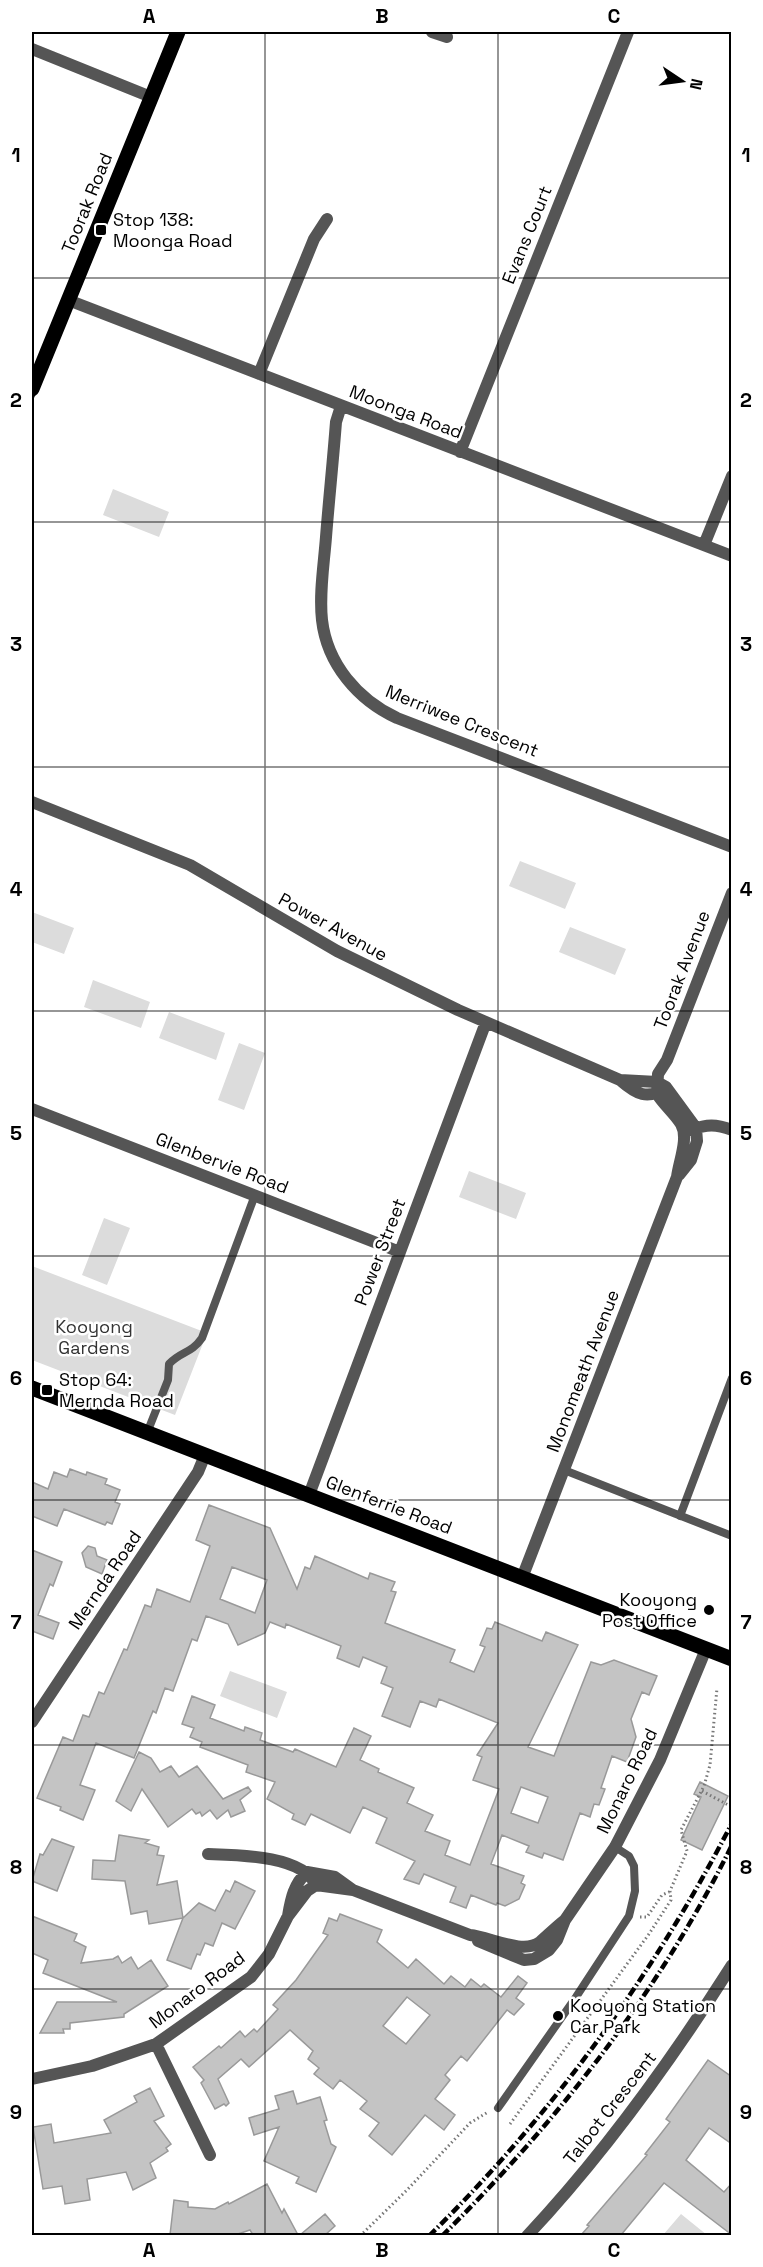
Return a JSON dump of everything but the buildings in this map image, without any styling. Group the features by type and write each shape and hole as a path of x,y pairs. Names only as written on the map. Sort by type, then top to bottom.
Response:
{"main road":[{"name":"Toorak Road","path":"32,389 178,32"},
{"name":"Glenferrie Road","path":"32,1388 732,1659"}],"street":[{"path":"432,32 447,37"},
{"name":"Evans Court","path":"460,452 628,32"},
{"path":"32,49 151,97"},
{"path":"260,374 314,239 327,219"},
{"name":"Moonga Road","path":"68,300 732,556"},
{"name":"Merriwee Crescent","path":"341,406 335,434 322,582 322,619 326,641 333,657 358,693 397,718 732,847"},
{"path":"704,545 732,476"},
{"name":"Power Avenue","path":"32,802 190,865 337,951 486,1022 620,1080 631,1089 642,1094 660,1088"},
{"name":"Toorak Avenue","path":"660,1088 658,1074 667,1060 732,893"},
{"name":"Power Street","path":"309,1496 486,1022"},
{"path":"660,1088 681,1124 690,1130 715,1124 732,1130"},
{"name":"Glenbervie Road","path":"32,1109 400,1252"},
{"name":"Monomeath Avenue","path":"522,1578 677,1177 685,1140 690,1130"},
{"name":"Mernda Road","path":"32,1722 198,1472 205,1455"},
{"name":"Monaro Road","path":"32,2079 92,2066 156,2044 250,1977 269,1954 288,1916 307,1891 316,1885 353,1890 470,1935 484,1936 522,1948 539,1943 565,1920 615,1847 660,1760 706,1649"},
{"path":"208,1854 262,1858 307,1872 316,1885"},
{"name":"Monaro Road","path":"288,1916 298,1881 307,1872 335,1877 353,1890"},
{"name":"Talbot Crescent","path":"527,2235 602,2151 648,2091 732,1965"},
{"path":"156,2044 210,2155"}],"lane":[{"path":"147,1433 168,1380 169,1364 176,1357 194,1349 202,1338 255,1195"},
{"path":"680,1516 732,1377"},
{"path":"564,1470 732,1536"},
{"path":"498,2108 576,1997 629,1916 635,1891 634,1866 629,1856 615,1847"}],"path":[{"path":"510,2124 649,1934 671,1900 670,1892 687,1851 681,1830 702,1791 713,1750 717,1688"},
{"path":"702,1791 732,1807"},
{"path":"629,1916 647,1917 662,1895 670,1892"},
{"path":"360,2235 429,2168 470,2123 479,2115 498,2108"}],"green space":[{"path":"113,489 169,512 159,537 103,515"},
{"path":"520,861 576,883 565,909 509,886"},
{"path":"32,912 74,928 64,954 32,942"},
{"path":"570,927 626,949 615,975 559,952"},
{"path":"93,980 150,1002 141,1028 84,1007"},
{"path":"169,1012 225,1033 216,1060 159,1038"},
{"path":"239,1043 265,1053 244,1110 218,1100"},
{"path":"469,1171 526,1193 516,1219 459,1197"},
{"path":"104,1218 130,1228 107,1285 82,1275"},
{"name":"Kooyong Gardens","path":"32,1266 207,1333 175,1415 32,1360"},
{"path":"230,1671 287,1692 277,1718 220,1696"},
{"path":"681,2214 707,2235 663,2235"}],"tram line":[{"path":"32,401 182,32"},
{"path":"32,1393 732,1663"}],"railway":[{"path":"429,2236 517,2142 597,2042 669,1935 732,1823"},
{"path":"442,2236 526,2147 603,2052 639,2003 672,1952 704,1899 732,1845"}],"place":[{"name":"Stop 138: Moonga Road","path":"101,230"},
{"name":"Stop 64: Mernda Road","path":"47,1390"},
{"name":"Kooyong Post Office","path":"709,1610"},
{"name":"Kooyong Station Car Park","path":"558,2016"}]}
